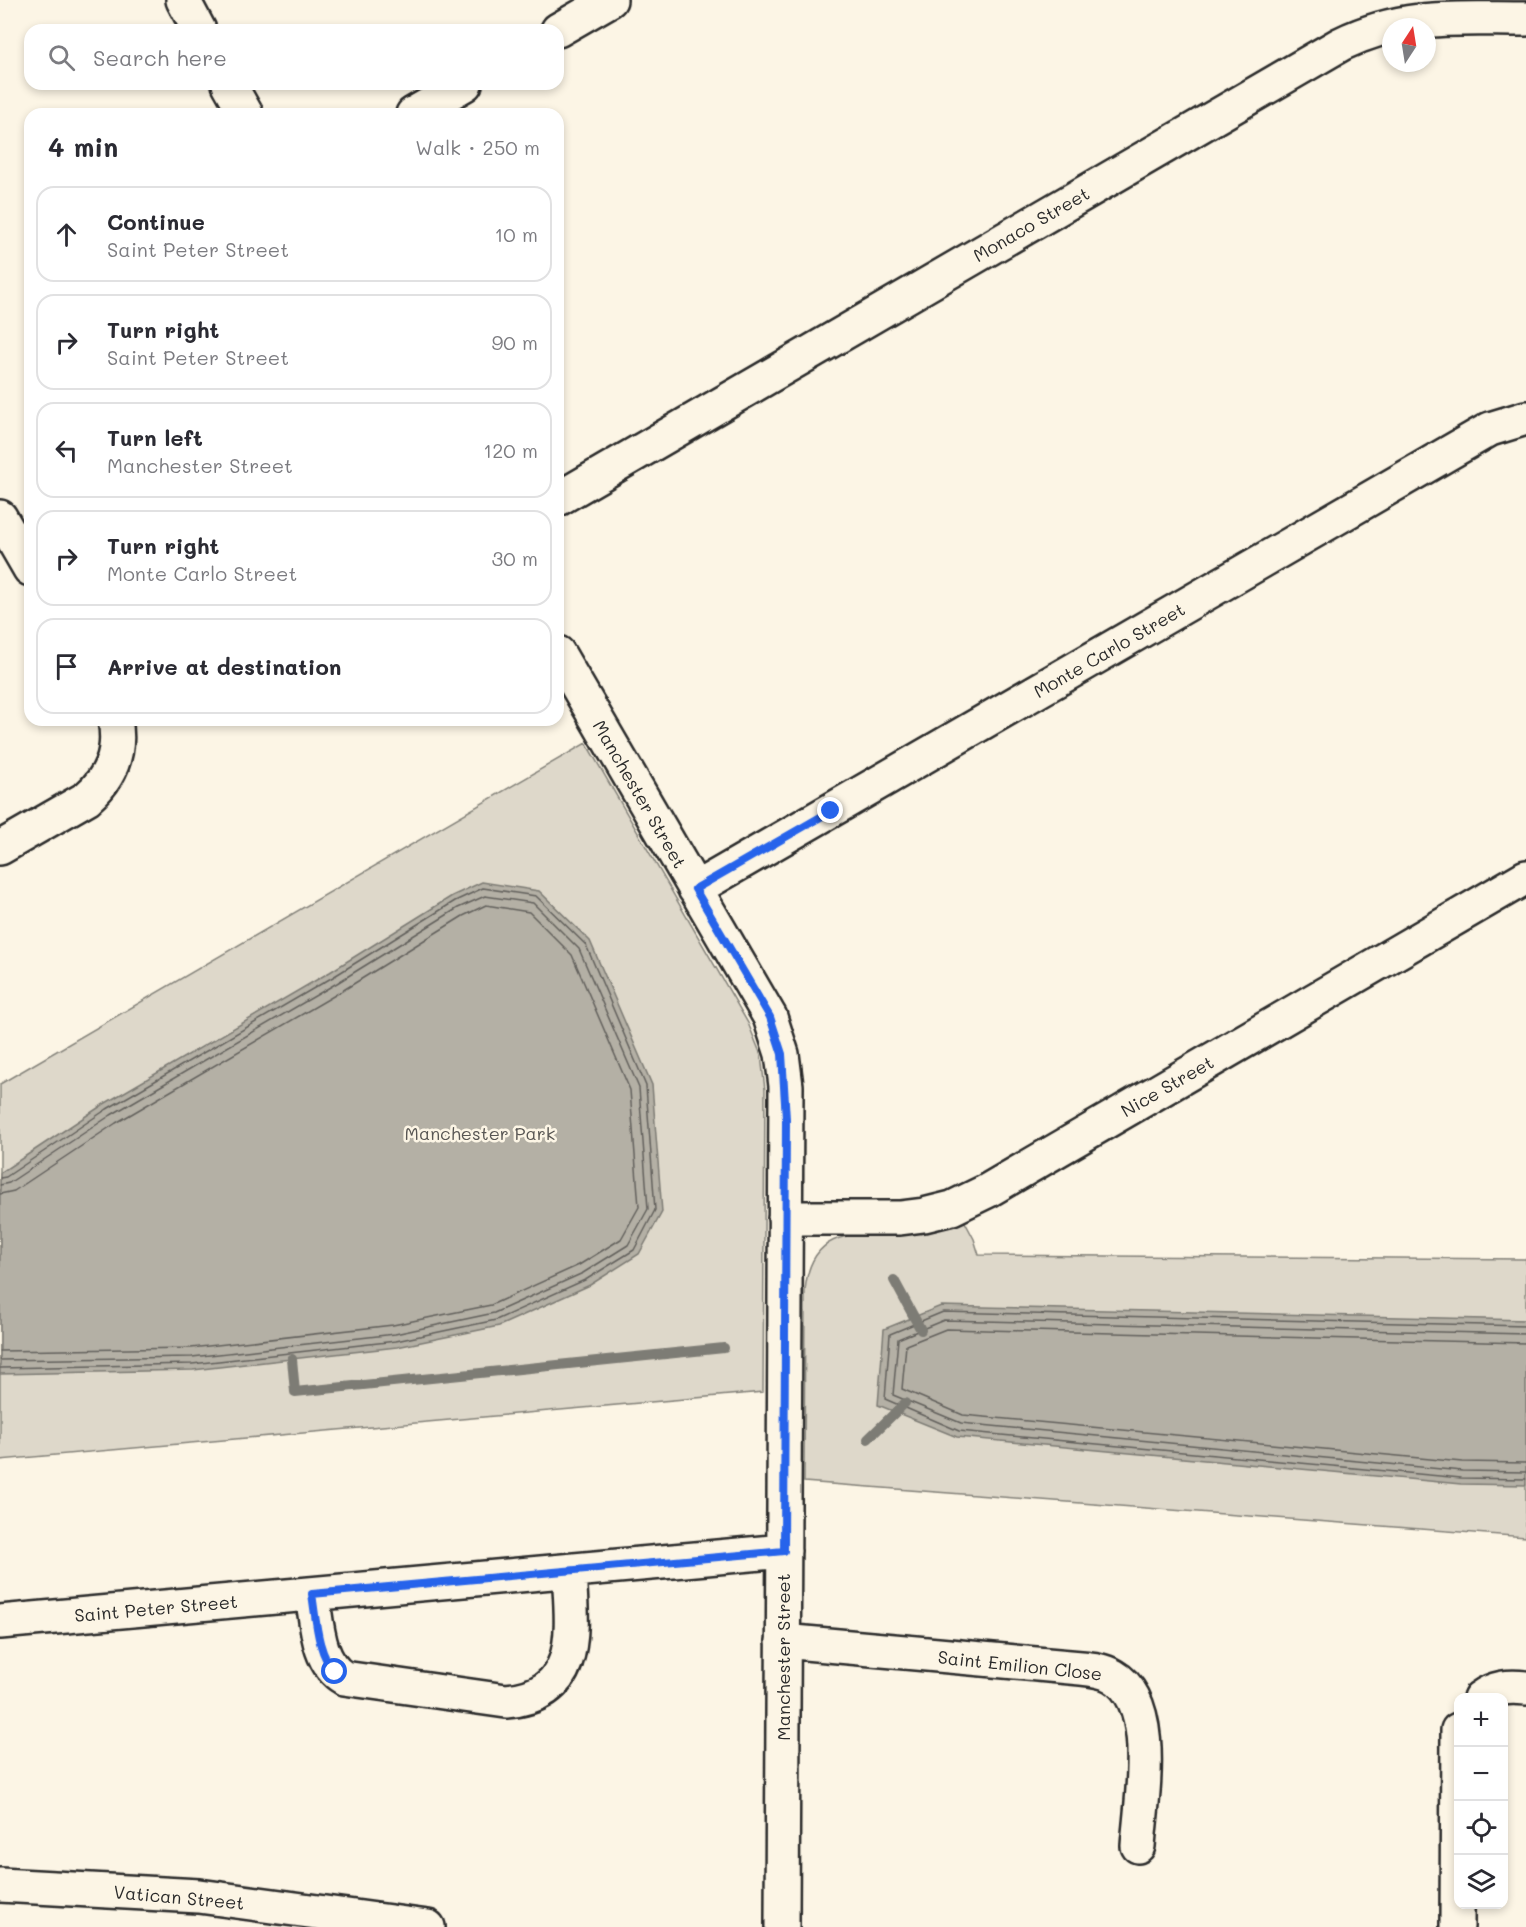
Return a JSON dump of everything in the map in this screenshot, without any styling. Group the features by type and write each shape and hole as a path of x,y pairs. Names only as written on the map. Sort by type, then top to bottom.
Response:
{"street":[{"path":"183,0 196,24"},
{"path":"564,27 610,0"},
{"name":"Monaco Street","path":"564,496 1341,44 1390,24 1414,20 1526,19"},
{"path":"233,90 243,108"},
{"path":"423,108 455,90"},
{"name":"Monte Carlo Street","path":"695,889 1490,429 1526,418"},
{"path":"0,517 24,559"},
{"name":"Manchester Street","path":"564,663 770,1017 782,1054 786,1086 783,1927"},
{"path":"0,848 87,798 104,780 115,758 118,744 116,726"},
{"name":"Nice Street","path":"785,1218 900,1218 952,1208 987,1191 1526,877"},
{"name":"Saint Peter Street","path":"0,1622 784,1551"},
{"path":"312,1594 326,1661 335,1672 344,1678 506,1701 521,1700 548,1687 566,1664 571,1650 569,1571"},
{"name":"Saint Emilion Close","path":"783,1641 1081,1668 1111,1675 1133,1696 1140,1714 1144,1751 1138,1846"},
{"path":"1488,1693 1508,1686 1526,1688"},
{"path":"1457,1927 1458,1747"},
{"name":"Vatican Street","path":"0,1885 199,1896 428,1927"}],"green space":[{"name":"Manchester Park","path":"586,743 748,1023 761,1055 765,1090 763,1392 0,1460 0,1084"},
{"path":"965,1222 979,1255 1526,1259 1526,1537 804,1482 805,1291 810,1268 818,1252 831,1242 846,1236 925,1232"}],"water":[{"path":"482,882 539,891 590,941 652,1085 662,1212 639,1254 590,1285 499,1326 397,1347 193,1370 0,1374 0,1173 104,1104 330,972 452,896"},
{"path":"941,1306 1526,1320 1526,1485 1461,1484 957,1437 878,1405 884,1329"}],"waterway":[{"path":"894,1280 921,1330"},
{"path":"292,1359 295,1392 724,1348"},
{"path":"868,1439 905,1403"}],"route":[{"path":"335,1672 326,1661 321,1645 312,1594 784,1551 786,1086 782,1054 770,1017 695,889 831,811"}]}
